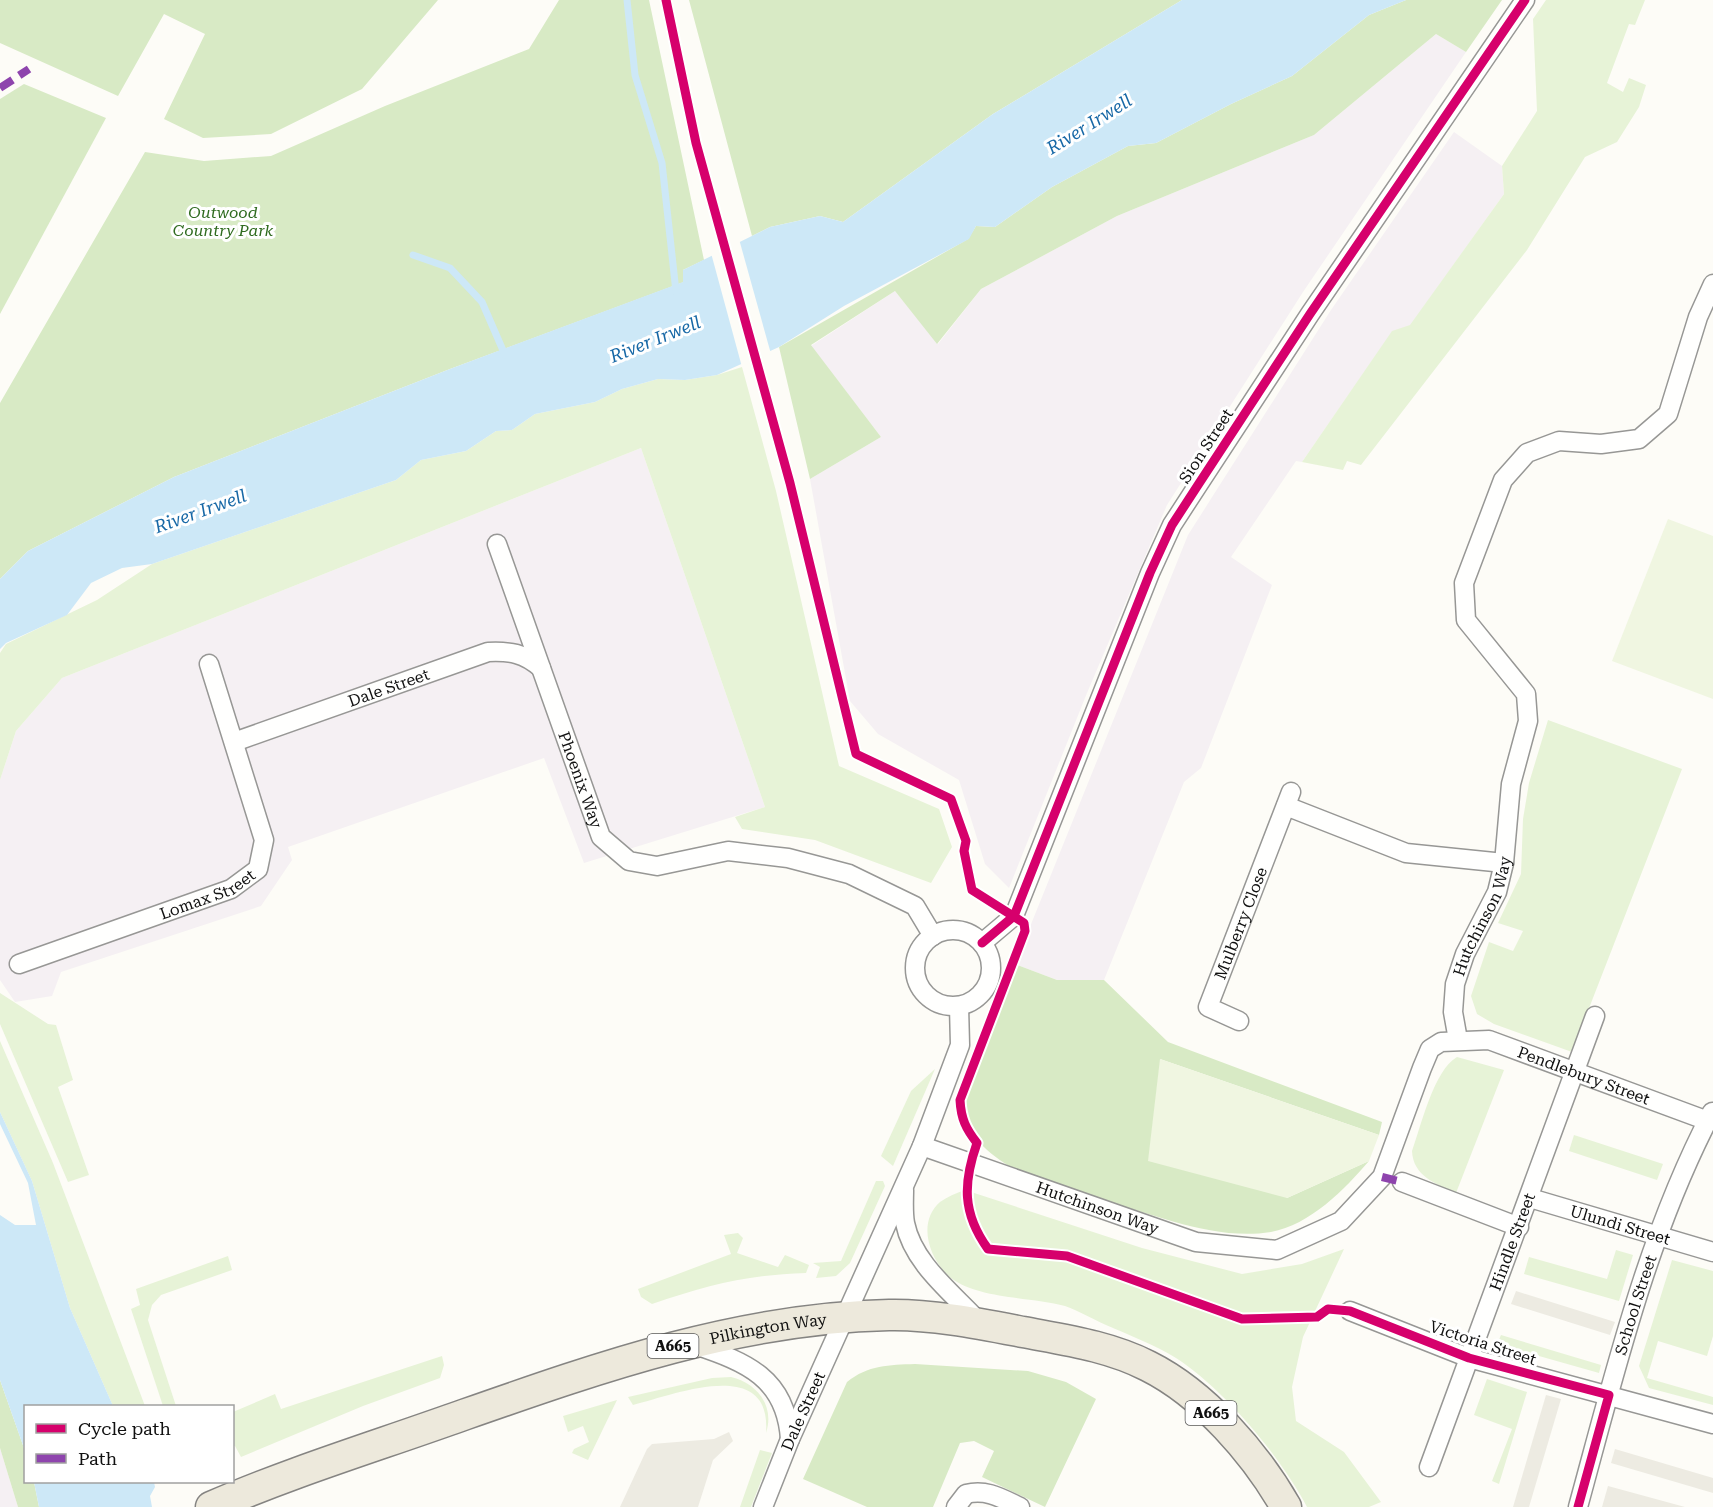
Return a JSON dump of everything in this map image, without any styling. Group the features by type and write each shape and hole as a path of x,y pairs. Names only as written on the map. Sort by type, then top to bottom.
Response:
{"main road":[{"name":"Pilkington Way","path":"212,1507 506,1399 688,1342 735,1331 845,1317 892,1314 981,1324 1074,1341 1148,1366 1202,1406 1241,1441 1269,1477 1286,1507"}],"street":[{"name":"Sion Street","path":"982,943 1014,916 1150,573 1172,525 1310,314 1525,0"},
{"name":"Hutchinson Way","path":"922,1146 1197,1242 1277,1250 1341,1221 1382,1177 1430,1049 1441,1042 1458,1040 1453,1012 1455,984 1465,954 1497,892 1504,863 1511,784 1528,721 1526,694 1466,620 1464,583 1474,555 1503,480 1527,453 1559,441 1601,444 1639,439 1668,414 1698,317 1713,284"},
{"name":"Phoenix Way","path":"497,544 601,837 629,861 657,866 728,852 788,858 849,874 915,906 933,936"},
{"name":"Dale Street","path":"234,742 488,652 511,651 528,657 541,669"},
{"name":"Lomax Street","path":"19,964 231,889 258,869 264,840 209,664"},
{"name":"Mulberry Close","path":"1239,1021 1208,1007 1289,799 1363,838 1406,853 1504,863"},
{"path":"953,930 974,936 982,943 991,964 987,986 979,996 959,1006 948,1006 929,997 917,979 918,955 933,936 953,930"},
{"name":"Dale Street","path":"763,1507 790,1439 922,1146 960,1045 959,1006"},
{"name":"Hindle Street","path":"1429,1467 1530,1198 1595,1016"},
{"name":"Pendlebury Street","path":"1458,1040 1489,1040 1573,1073 1710,1116"},
{"name":"School Street","path":"1578,1507 1630,1313 1656,1236 1710,1116"},
{"path":"1402,1182 1519,1227"},
{"path":"903,1185 905,1224 921,1259 934,1277 981,1324"},
{"name":"Ulundi Street","path":"1530,1198 1713,1252"},
{"name":"Victoria Street","path":"1350,1311 1469,1358 1713,1424"},
{"path":"688,1342 752,1368 767,1381 779,1397 789,1420 790,1439"},
{"path":"961,1501 990,1492 1020,1507"}],"shaded area":[{"path":"1436,34 1466,52 1303,292 1167,505 1087,693 1009,888 985,864 959,780 878,734 850,701 810,479 881,437 811,346 895,291 938,344 981,289 1117,216 1314,135"},
{"path":"1454,132 1502,166 1504,194 1410,326 1392,332 1302,462 1296,461 1231,557 1272,585 1201,768 1184,782 1104,980 1057,980 1015,964 1188,535 1331,310"},
{"path":"641,448 765,807 584,863 544,758 288,847 292,860 261,906 61,972 52,996 15,1002 0,980 0,780 16,731 62,678"},
{"path":"1516,1291 1615,1322 1610,1335 1511,1304"},
{"path":"1546,1395 1561,1399 1529,1507 1513,1507"},
{"path":"729,1432 733,1441 713,1460 698,1507 620,1507 647,1449 652,1444 714,1439"},
{"path":"0,1448 18,1507 0,1507"},
{"path":"1615,1449 1713,1478 1713,1493 1611,1463"},
{"path":"1608,1486 1685,1507 1602,1507"}],"green space":[{"path":"0,0 438,0 362,89 271,134 203,138 164,119 205,34 164,14 118,96 0,43"},
{"name":"Outwood Country Park","path":"559,0 649,0 704,260 683,270 684,282 450,369 174,477 28,551 0,579 0,403 145,152 204,161 271,156 385,106 529,49"},
{"path":"689,0 1182,0 993,114 843,222 820,216 770,227 752,236"},
{"path":"1406,0 1502,0 1466,52 1436,34 1314,135 1117,216 981,289 937,344 895,291 811,345 881,437 810,479 779,347 968,239 976,226 995,227 1052,187 1128,146 1156,143 1231,104 1292,76 1369,15"},
{"path":"1546,0 1645,0 1635,25 1629,24 1607,83 1623,92 1629,78 1646,85 1639,107 1617,142 1585,157 1527,250 1361,465 1347,461 1343,470 1302,462 1392,331 1410,325 1504,194 1502,166 1537,111 1533,19"},
{"path":"24,84 106,118 0,314 0,99"},
{"path":"742,367 776,491 839,766 939,809 952,847 931,883 815,840 742,829 735,817 765,807 641,448 62,678 16,731 0,780 0,653 6,644 97,600 152,564 396,480 421,460 466,451 496,431 512,430 535,414 595,402 622,389 658,379 685,380 717,375"},
{"path":"1668,519 1713,536 1713,699 1612,661"},
{"path":"1548,720 1682,769 1572,1052 1494,1024 1477,1014 1471,996 1489,942 1513,951 1523,931 1498,923 1521,874 1523,819 1529,783"},
{"path":"1015,964 1057,980 1104,980 1168,1042 1382,1122 1379,1135 1160,1059 1287,1198 1369,1161 1338,1194 1313,1214 1285,1228 1250,1234 1207,1230 1186,1225 1053,1187 1015,1170 992,1154 973,1135 963,1113 963,1100 974,1062"},
{"path":"0,993 48,1024 56,1025 73,1080 58,1087 89,1175 68,1182 0,1024"},
{"path":"0,1041 53,1163 145,1405 113,1405 70,1308 32,1181 0,1112"},
{"path":"1457,1057 1504,1070 1456,1193 1421,1173 1413,1160 1412,1151 1435,1086 1449,1064"},
{"path":"1160,1059 1379,1135 1369,1161 1287,1198 1148,1161"},
{"path":"935,1069 893,1166 881,1156 911,1091"},
{"path":"1574,1135 1663,1164 1657,1180 1569,1151"},
{"path":"876,1181 883,1181 885,1186 850,1263 836,1276 816,1278 820,1267 813,1263 841,1261"},
{"path":"965,1190 1142,1248 1242,1274 1302,1264 1344,1249 1303,1337 1292,1387 1296,1421 1344,1452 1381,1502 1369,1507 1307,1507 1282,1467 1250,1425 1213,1387 1176,1358 1151,1344 1065,1306 990,1294 962,1285 951,1278 937,1262 927,1231 933,1211 940,1202"},
{"path":"738,1233 743,1238 737,1253 778,1267 785,1255 809,1265 806,1273 728,1282 652,1304 641,1297 638,1289 731,1254 724,1235"},
{"path":"1616,1250 1633,1255 1619,1301 1524,1274 1529,1257 1607,1279"},
{"path":"228,1256 232,1270 161,1295 152,1305 148,1320 176,1405 163,1405 131,1309 140,1305 136,1289"},
{"path":"1672,1260 1713,1271 1713,1336 1707,1356 1658,1341 1647,1378 1713,1397 1713,1405 1649,1388 1639,1366"},
{"path":"1501,1335 1601,1365 1599,1373 1497,1344"},
{"path":"442,1356 444,1365 440,1378 363,1406 241,1457 234,1446 234,1412 275,1394 281,1409"},
{"path":"915,1364 1028,1371 1066,1382 1096,1399 1045,1507 982,1477 994,1451 974,1441 960,1443 933,1507 867,1507 803,1479 847,1382 871,1369"},
{"path":"731,1377 749,1384 762,1397 768,1414 766,1433 764,1409 754,1394 737,1387 717,1386 695,1389 633,1405 628,1397 712,1378"},
{"path":"1487,1379 1527,1392 1499,1484 1492,1481 1512,1429 1474,1415"},
{"path":"0,1380 24,1448 24,1483 34,1483 39,1507 18,1507 0,1448"},
{"path":"617,1400 588,1460 572,1453 574,1449 589,1442 583,1426 568,1432 563,1416"},
{"path":"760,1450 772,1453 751,1507 740,1507"}],"water":[{"name":"River Irwell","path":"1182,0 1406,0 1369,15 1292,76 1231,104 1156,143 1128,146 1052,187 995,227 976,226 969,239 844,306 779,347 717,375 685,380 658,379 622,389 595,402 535,414 512,430 496,431 466,451 421,460 396,480 152,564 122,568 91,583 67,615 6,643 0,649 0,579 28,551 174,477 450,369 683,282 683,270 770,227 820,216 843,222 993,114"},
{"path":"0,1112 32,1181 70,1308 113,1405 24,1405 24,1448 0,1380 0,1215 15,1225 36,1225 28,1183 0,1124"},
{"path":"34,1483 154,1483 155,1487 150,1496 152,1507 39,1507"}],"pier":[{"path":"739,239 771,354 742,367 711,253"}],"waterway":[{"path":"627,0 635,75 662,163 676,292"},
{"path":"413,255 450,268 482,302 505,355"}],"marked path":[{"path":"0,88 29,69"},
{"path":"1382,1177 1402,1182"}],"cycle path":[{"path":"666,0 696,143 790,483 856,754 951,799 966,841 964,851 972,890 1024,923 1025,931 960,1100 965,1123 977,1143 967,1185 969,1210 979,1236 988,1249 1067,1256 1242,1319 1317,1317 1328,1309 1350,1311 1469,1358 1609,1395 1578,1507"},
{"path":"982,943 1014,916 1150,573 1172,525 1310,314 1525,0"}]}
